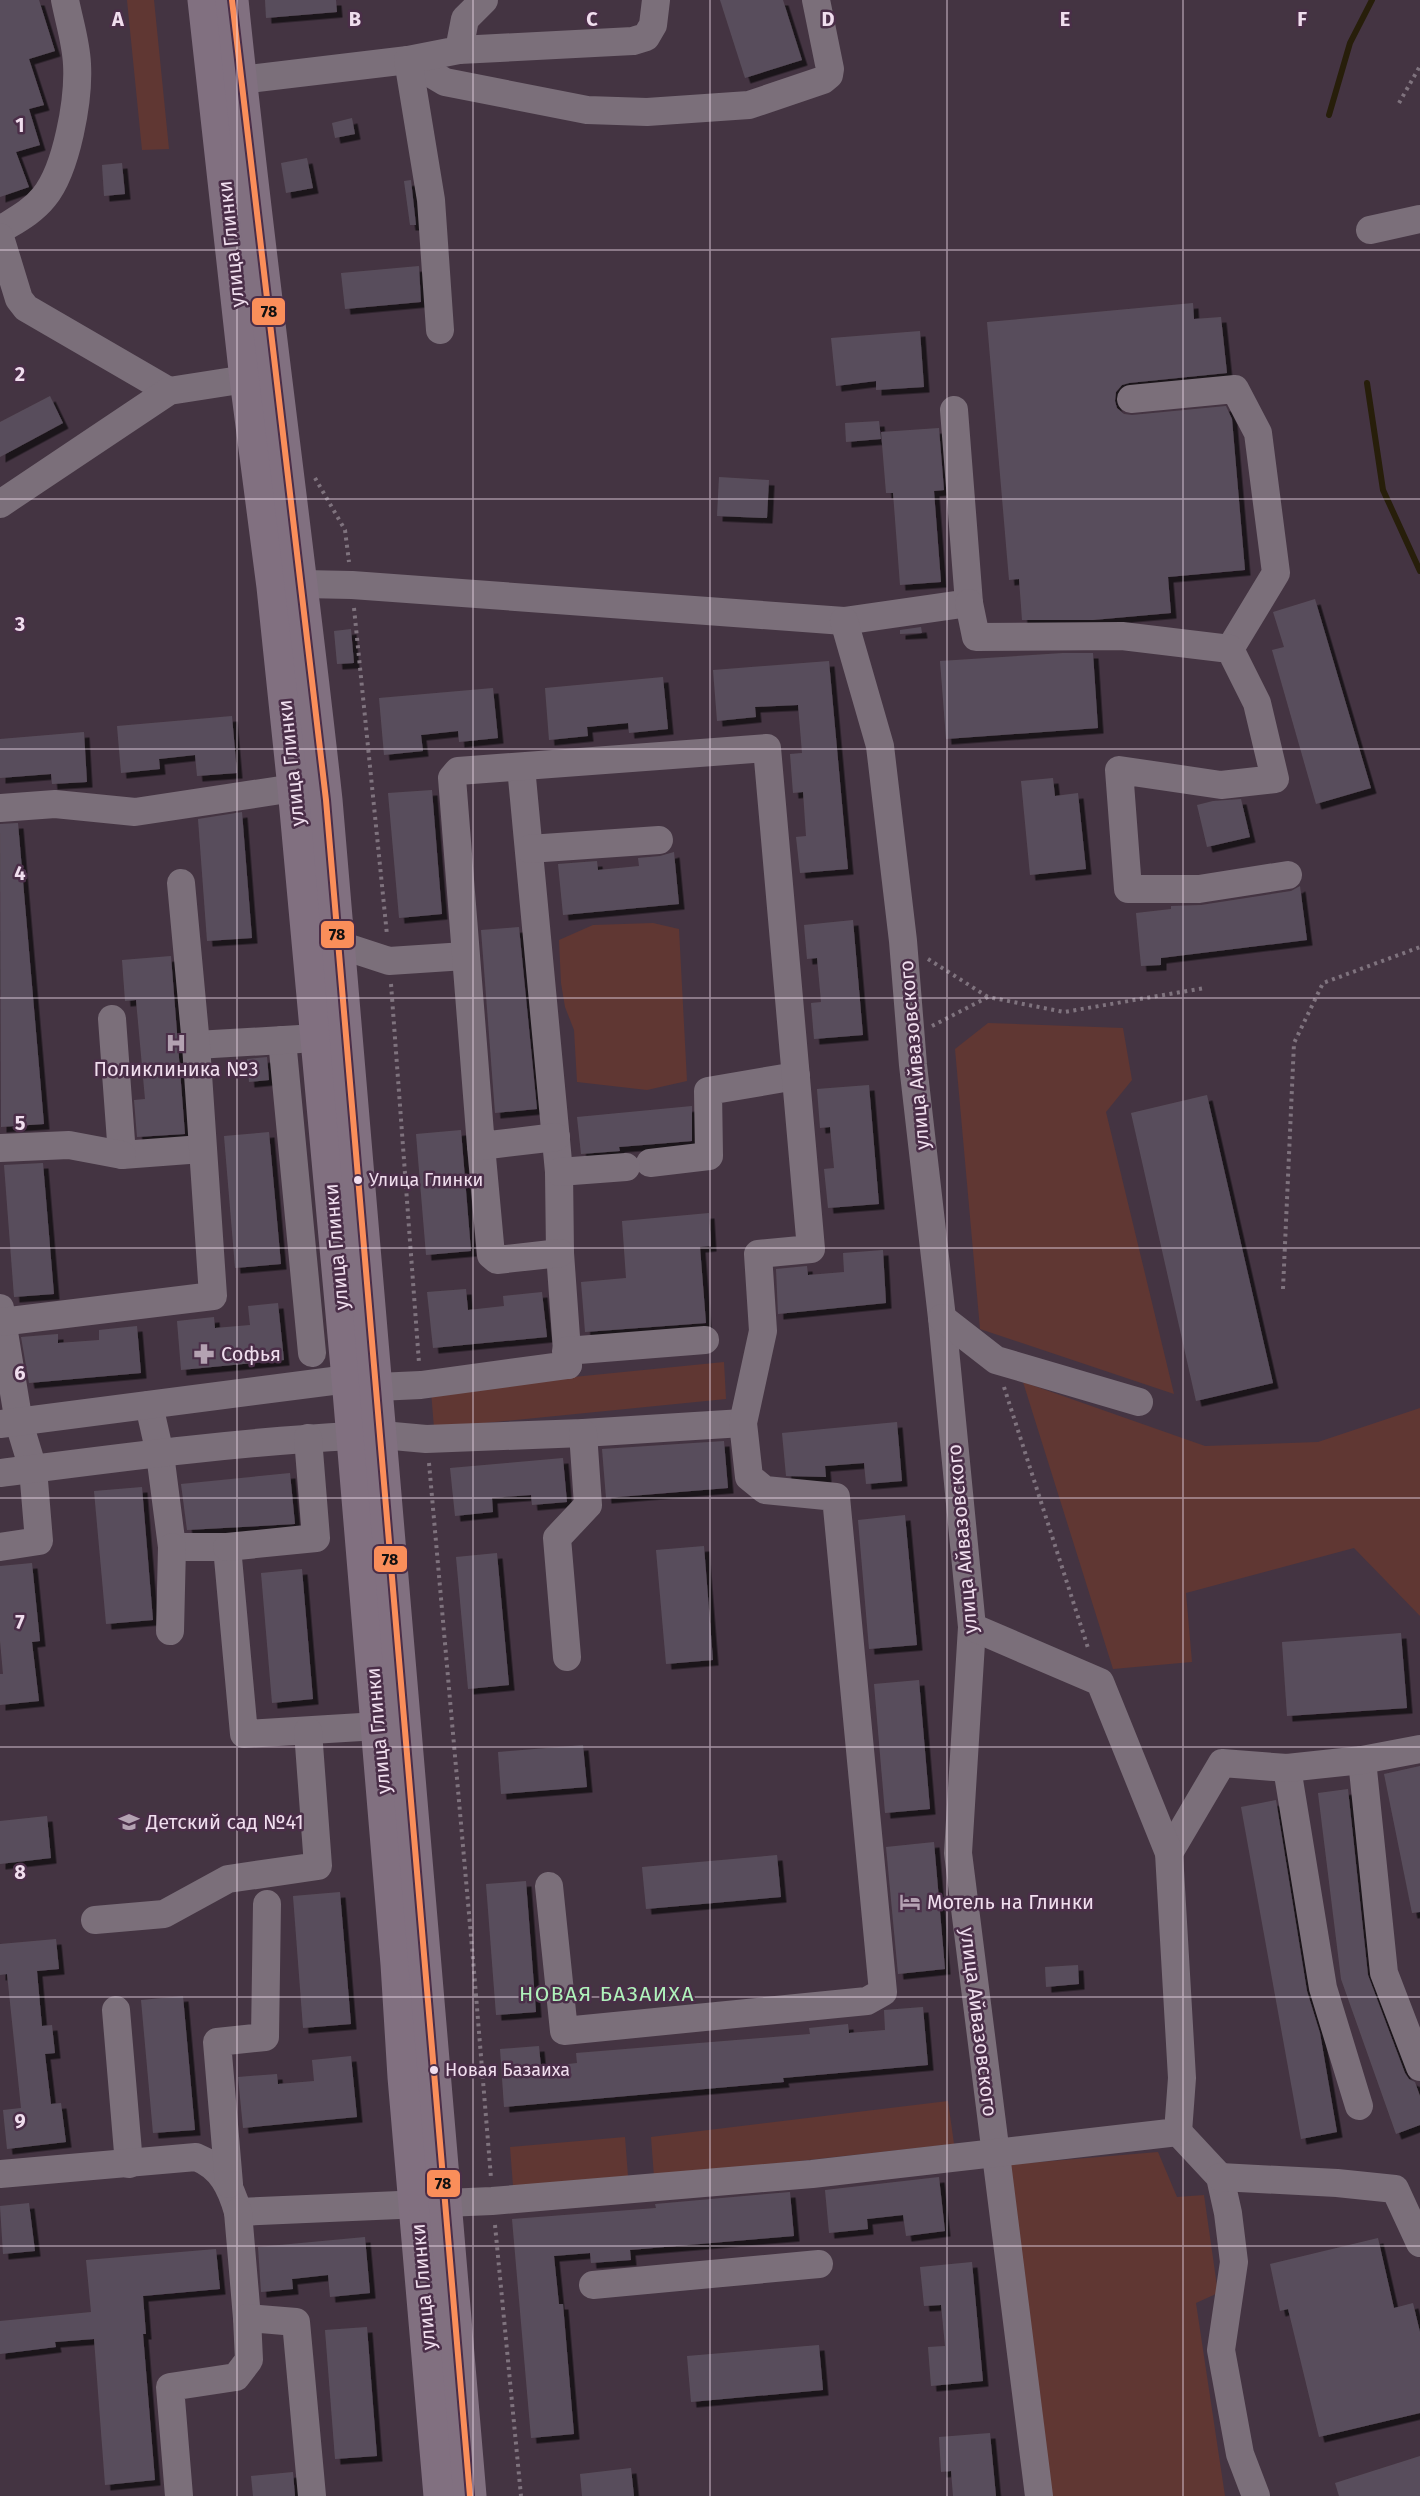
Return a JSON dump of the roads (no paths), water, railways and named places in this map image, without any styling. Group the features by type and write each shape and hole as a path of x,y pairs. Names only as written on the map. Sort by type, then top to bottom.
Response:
{"highway":[{"name":"улица Глинки","path":"204,0 288,585 326,800 337,944 331,1037"},
{"name":"улица Глинки","path":"232,0 240,80 260,378"},
{"name":"улица Глинки","path":"288,585 294,788 331,1037 363,1383 430,2204 440,2496"},
{"name":"улица Глинки","path":"367,1436 378,1726 406,1915"},
{"name":"улица Глинки","path":"430,2204 470,2496"}],"street":[{"path":"0,230 28,213 44,197 58,175 66,149 75,99 77,65 64,0"},
{"path":"459,50 465,18 484,0"},
{"path":"240,80 408,60 459,50 633,41 646,37 653,25 656,0"},
{"path":"408,60 445,82 587,110 647,112 749,105 823,80 829,75 830,69 816,0"},
{"path":"408,60 432,200 440,330"},
{"path":"1370,230 1420,219"},
{"path":"0,237 19,299 26,308 169,391"},
{"path":"0,504 169,391 260,378"},
{"path":"1131,399 1235,389 1258,433 1276,573 1230,649"},
{"path":"954,410 969,603 976,637 1122,636 1230,649"},
{"path":"288,585 352,585 844,621 969,603"},
{"name":"улица Айвазовского","path":"844,621 880,746 903,941 913,1065 942,1318 972,1627 958,1853 1039,2496"},
{"path":"1230,649 1257,702 1275,779 1221,784 1119,770 1128,889 1199,889 1288,875"},
{"path":"549,1886 564,2031 867,2001 883,1992 836,1497 765,1490 749,1477 743,1423 763,1331 758,1254 811,1249 767,748 458,771 452,778 491,1255 497,1260 560,1253"},
{"path":"521,767 559,1172 560,1253 567,1358"},
{"path":"0,808 55,804 135,812 294,788"},
{"path":"529,849 659,840"},
{"path":"0,1547 39,1541 33,1469 9,1424 1,1317 213,1296 196,1045 181,883"},
{"path":"337,944 389,961 465,956"},
{"path":"112,1019 122,1155"},
{"path":"196,1045 331,1037"},
{"path":"282,1040 312,1353"},
{"path":"559,1172 709,1156 708,1091 796,1076"},
{"path":"481,1146 556,1137"},
{"path":"0,1148 69,1144 122,1155 202,1149"},
{"path":"942,1318 996,1360 1139,1402"},
{"path":"9,1424 149,1405 363,1383 421,1385 567,1358 705,1340"},
{"path":"149,1405 160,1454 172,1547 170,1631"},
{"path":"0,1473 308,1438 367,1436 426,1439 583,1433 743,1423"},
{"path":"567,1657 557,1539 588,1505 583,1433"},
{"path":"172,1547 227,1546 316,1538 308,1438"},
{"path":"227,1546 244,1734 378,1726"},
{"path":"972,1627 1100,1682 1169,1853 1182,2078 1178,2132 1220,2177 1228,2212 1234,2262 1221,2350 1240,2454 1256,2496"},
{"path":"95,1920 164,1914 228,1880 318,1866 308,1731"},
{"path":"1169,1853 1222,1763 1287,1768 1362,1760 1420,1749"},
{"path":"1362,1760 1384,1973 1420,2067"},
{"path":"1287,1768 1323,1988 1359,2106"},
{"path":"179,2496 170,2386 236,2376 249,2360 238,2212 229,2184 218,2042 265,2037 267,1904"},
{"path":"116,2010 129,2164"},
{"path":"238,2212 492,2200 812,2174 1178,2132"},
{"path":"0,2174 196,2157 204,2160 229,2184"},
{"path":"1220,2177 1337,2183 1395,2189 1420,2243"},
{"path":"593,2285 819,2264"},
{"path":"247,2319 296,2322 312,2496"}],"waterway":[{"path":"1329,115 1350,43 1372,0"},
{"path":"1367,383 1383,490 1420,571"}],"place":[{"name":"Поликлиника №3","path":"176,1043"},
{"name":"Улица Глинки","path":"358,1180"},
{"name":"Софья","path":"204,1354"},
{"name":"Детский сад №41","path":"129,1822"},
{"name":"Мотель на Глинки","path":"910,1902"},
{"name":"Новая Базаиха","path":"434,2070"}],"district":[{"name":"НОВАЯ БАЗАИХА","path":"607,1994"}]}
